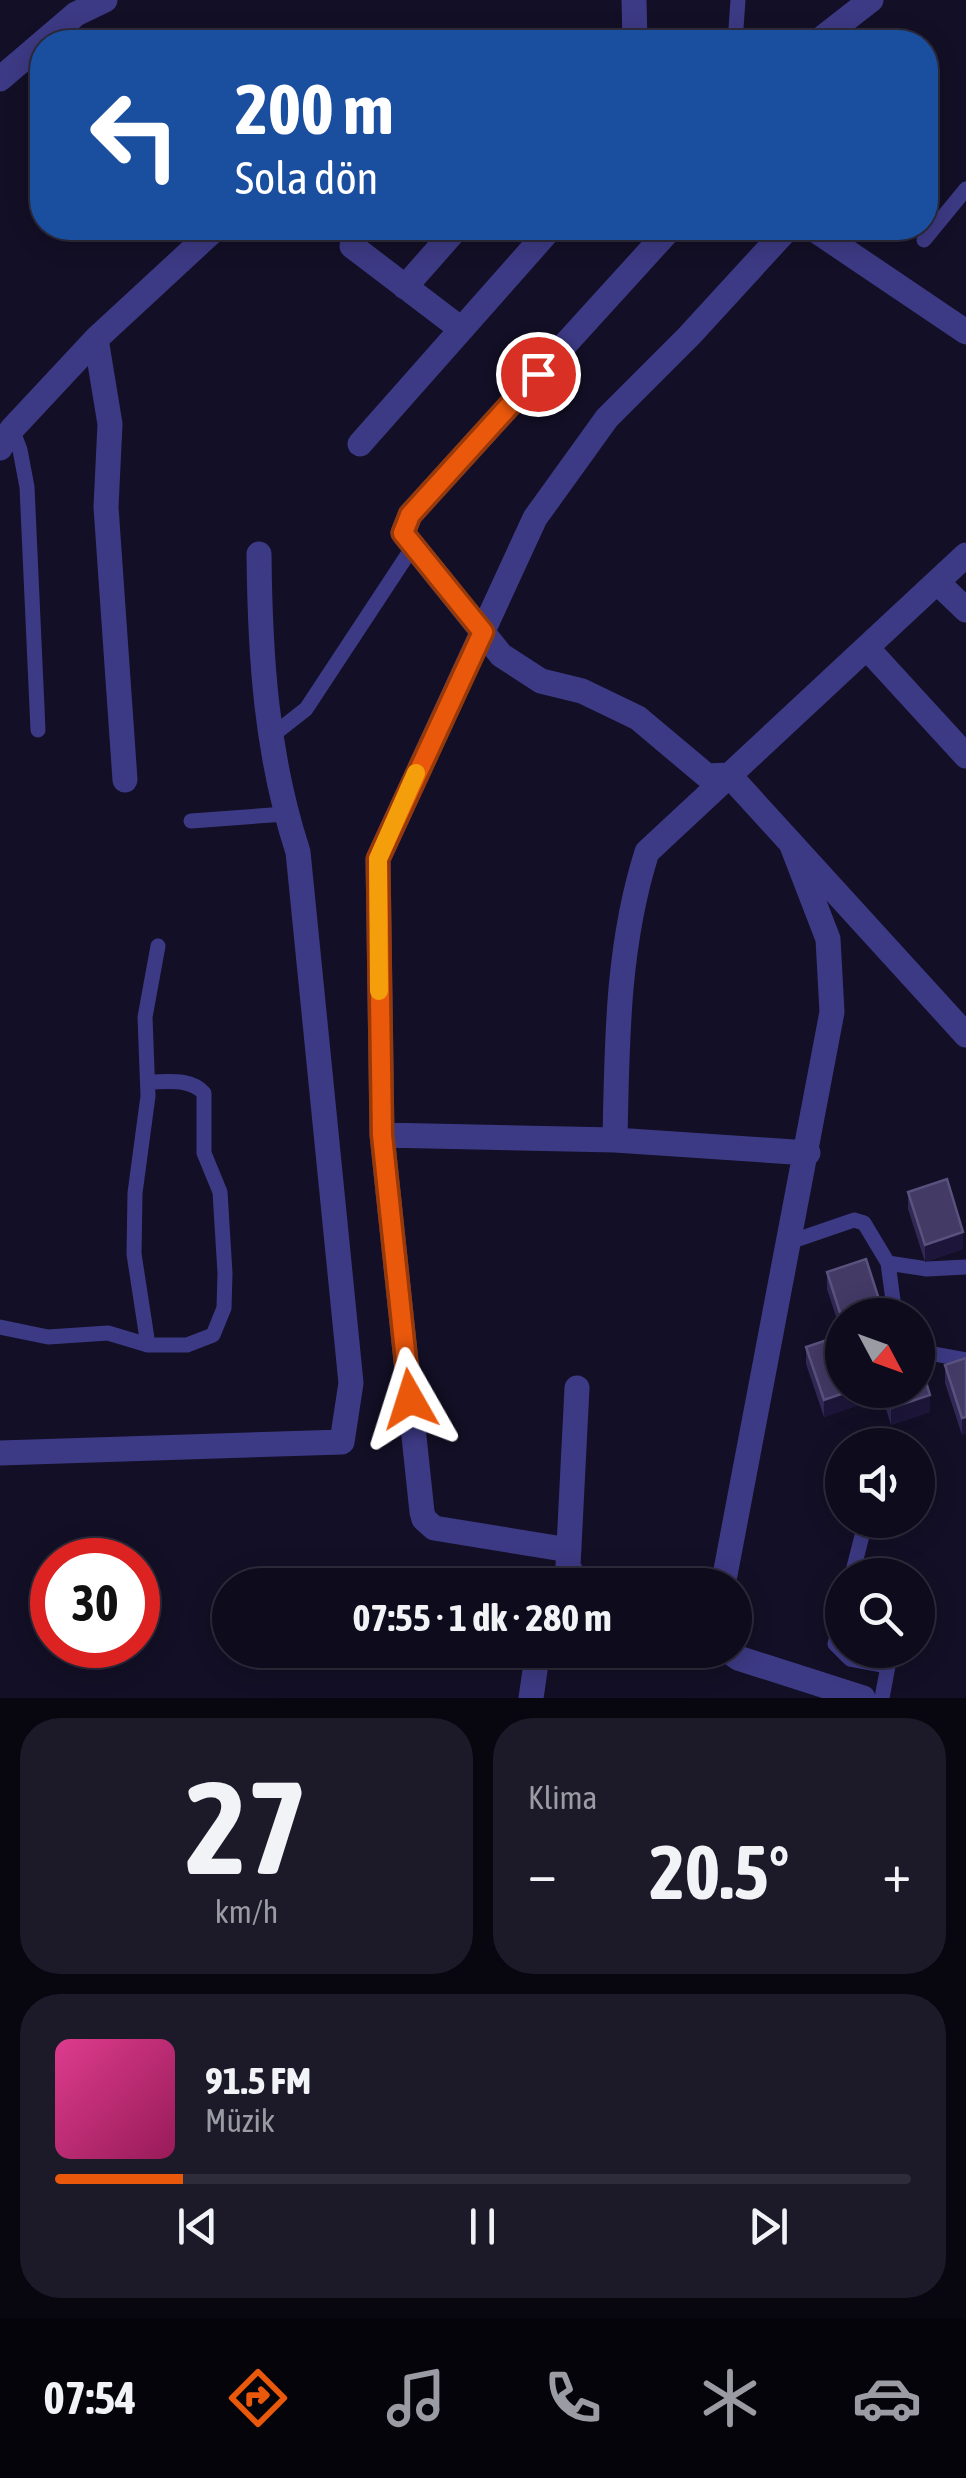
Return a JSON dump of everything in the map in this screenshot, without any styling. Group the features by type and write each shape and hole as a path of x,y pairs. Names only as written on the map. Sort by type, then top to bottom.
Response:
{"street":[{"path":"57,30 76,14 105,0"},
{"path":"634,0 635,30"},
{"path":"832,30 871,0"},
{"path":"0,79 30,53"},
{"path":"6,438 96,340 203,240"},
{"path":"406,286 446,240"},
{"path":"360,444 539,240"},
{"path":"659,240 410,515 403,533 501,655 540,681 582,690 638,718 707,776 729,775"},
{"path":"569,1550 434,1528 424,1519 382,1135 378,859 535,518 607,418 690,336 777,240"},
{"path":"830,240 966,332"},
{"path":"352,246 461,329"},
{"path":"96,340 110,424 106,507 125,780"},
{"path":"0,1452 342,1442 351,1383 298,852 285,814 269,738 260,648 259,554"},
{"path":"614,1140 618,1012 631,902 647,852 966,555"},
{"path":"937,582 966,610"},
{"path":"867,648 966,756"},
{"path":"729,775 966,1035"},
{"path":"726,1568 832,1012 828,939 791,843"},
{"path":"382,1135 614,1140 808,1152"},
{"path":"569,1568 577,1388"},
{"path":"752,1662 864,1698"},
{"path":"531,1698 535,1668"}],"lane":[{"path":"736,30 738,0"},
{"path":"938,223 966,189"},
{"path":"6,438 20,450 27,487 38,730"},
{"path":"269,738 306,709 414,546"},
{"path":"192,822 285,814"},
{"path":"148,1345 134,1254 136,1193 149,1082 145,1017 158,946"},
{"path":"0,1327 48,1337 108,1333 148,1345 186,1345 213,1335 224,1308 225,1273 220,1192 204,1152 204,1094 198,1087 182,1082 149,1082"},
{"path":"790,1242 854,1220 864,1223 888,1263 893,1298"},
{"path":"888,1263 966,1267"},
{"path":"935,1354 966,1360"},
{"path":"882,1698 888,1668"}],"building":[{"path":"947,1179 963,1232 925,1245 908,1192"},
{"path":"866,1259 879,1298 835,1298 827,1272"},
{"path":"825,1341 825,1400 824,1400 806,1347"},
{"path":"966,1358 966,1417 962,1418 945,1365"}],"slow traffic":[{"path":"379,991 378,859 416,773"}],"route":[{"path":"410,1399 382,1135 378,859 483,632 403,533 410,515 538,374"}]}
